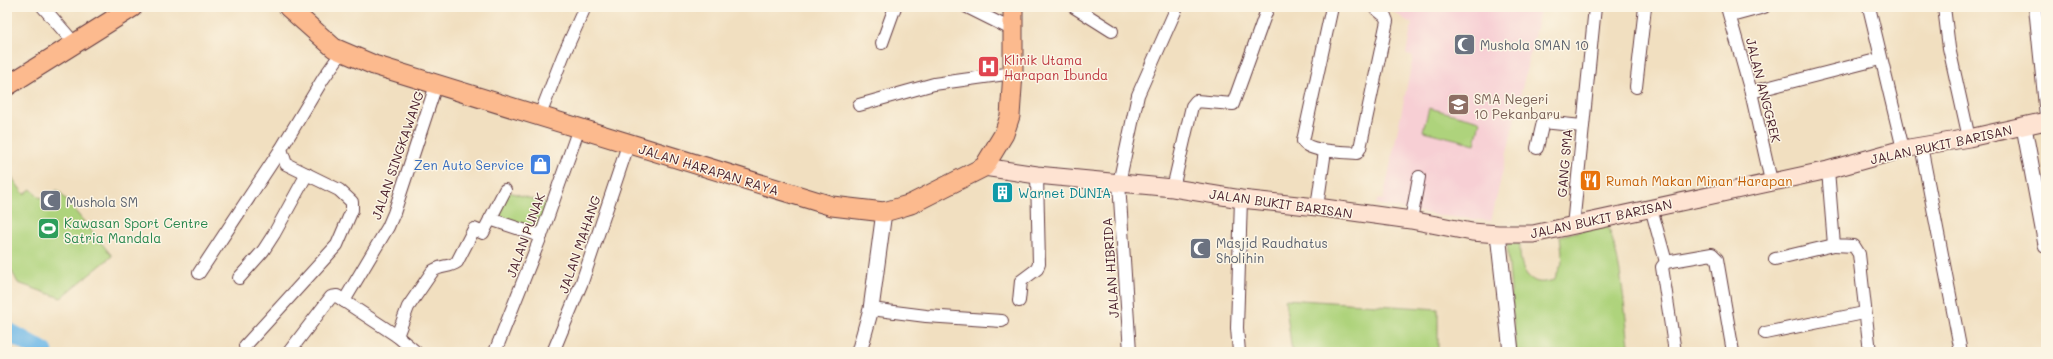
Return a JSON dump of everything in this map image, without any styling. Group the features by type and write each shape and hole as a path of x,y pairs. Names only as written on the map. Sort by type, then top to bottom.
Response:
{"main road":[{"path":"7,86 133,7"},
{"name":"JALAN HARAPAN RAYA","path":"288,7 327,42 342,52 374,65 436,85 540,115 628,145 832,206 884,212 911,204 984,167"},
{"path":"984,167 1004,134 1010,116 1013,73 1013,7"},
{"name":"JALAN BUKIT BARISAN","path":"984,167 1037,175 1173,188 1241,199 1317,207 1411,220 1472,232 1498,234 1538,234 1771,181 1828,170 1903,149 1969,138 2046,121"}],"street":[{"path":"43,7 75,44"},
{"path":"540,115 563,56 585,7"},
{"path":"882,43 895,7"},
{"path":"968,7 1013,30"},
{"path":"1074,7 1112,31"},
{"name":"JALAN HIBRIDA","path":"1130,352 1119,183 1138,94 1177,7"},
{"path":"1173,188 1192,106 1196,101 1233,104 1268,7"},
{"path":"1332,7 1303,141 1307,145 1326,151 1357,153 1360,148 1387,21 1385,16 1374,7"},
{"name":"GANG SMA","path":"1573,226 1595,7"},
{"path":"1636,87 1646,7"},
{"path":"1729,11 1764,7"},
{"path":"1869,7 1880,59 1903,149"},
{"path":"1944,7 1948,48 1969,138"},
{"path":"2035,7 2043,48 2046,116"},
{"name":"JALAN ANGGREK","path":"1729,11 1751,92 1771,181"},
{"path":"199,273 281,149 323,79 342,52"},
{"path":"1751,92 1880,59"},
{"path":"859,105 934,84 1013,73"},
{"name":"JALAN SINGKAWANG","path":"344,301 388,227 394,213 436,85"},
{"path":"1537,148 1543,122 1582,126"},
{"path":"2024,127 2041,191 2046,245"},
{"name":"JALAN PUNAK","path":"495,352 541,236 579,128"},
{"name":"JALAN MAHANG","path":"553,352 582,282 628,145"},
{"path":"1921,146 1961,352"},
{"path":"245,346 337,245 352,210 352,202 339,190 286,164 281,149"},
{"path":"1317,207 1326,151"},
{"path":"1828,170 1834,245"},
{"path":"239,278 263,251 307,174"},
{"path":"1019,301 1021,281 1037,268 1039,264 1037,175"},
{"path":"1411,220 1419,177"},
{"path":"397,336 408,307 432,272 436,268 453,265 457,262 474,229 483,233 505,190"},
{"path":"1238,352 1237,328 1241,199"},
{"path":"1651,208 1666,262"},
{"path":"860,352 871,309 884,212"},
{"path":"490,219 541,236"},
{"path":"1498,234 1511,352"},
{"path":"1775,259 1834,245 1854,246 1859,254 1864,313 1870,352"},
{"path":"1675,352 1661,268 1666,262 1712,254 1716,257 1733,352"},
{"path":"291,352 331,297 337,296 397,336 416,352"},
{"path":"871,309 926,316 1002,321"},
{"path":"1765,333 1864,313"}],"shaded area":[{"path":"1386,7 1541,7 1491,221 1442,216 1376,204 1378,199 1383,200 1413,57 1406,54 1412,24"}],"green space":[{"path":"1429,108 1480,121 1475,144 1423,131"},
{"name":"Kawasan Sport Centre Satria Mandala","path":"7,171 24,194 31,189 40,198 58,190 112,256 61,298 18,283 7,262"},
{"path":"506,191 549,204 539,231 496,216"},
{"path":"1607,224 1620,271 1630,352 1516,352 1507,242 1520,244 1521,261 1528,276 1538,282 1546,282 1554,280 1563,261 1560,236"},
{"path":"1285,299 1438,309 1438,352 1292,352"}],"waterway":[{"path":"7,331 44,352"}],"place":[{"name":"Mushola SMAN 10","path":"1464,44"},
{"name":"Klinik Utama Harapan Ibunda","path":"989,66"},
{"name":"SMA Negeri 10 Pekanbaru","path":"1459,105"},
{"name":"Zen Auto Service","path":"540,164"},
{"name":"Rumah Makan Minan Harapan","path":"1591,180"},
{"name":"Warnet DUNIA","path":"1003,192"},
{"name":"Mushola SM","path":"51,201"},
{"name":"Kawasan Sport Centre Satria Mandala","path":"48,229"},
{"name":"Masjid Raudhatus Sholihin","path":"1201,249"}]}
